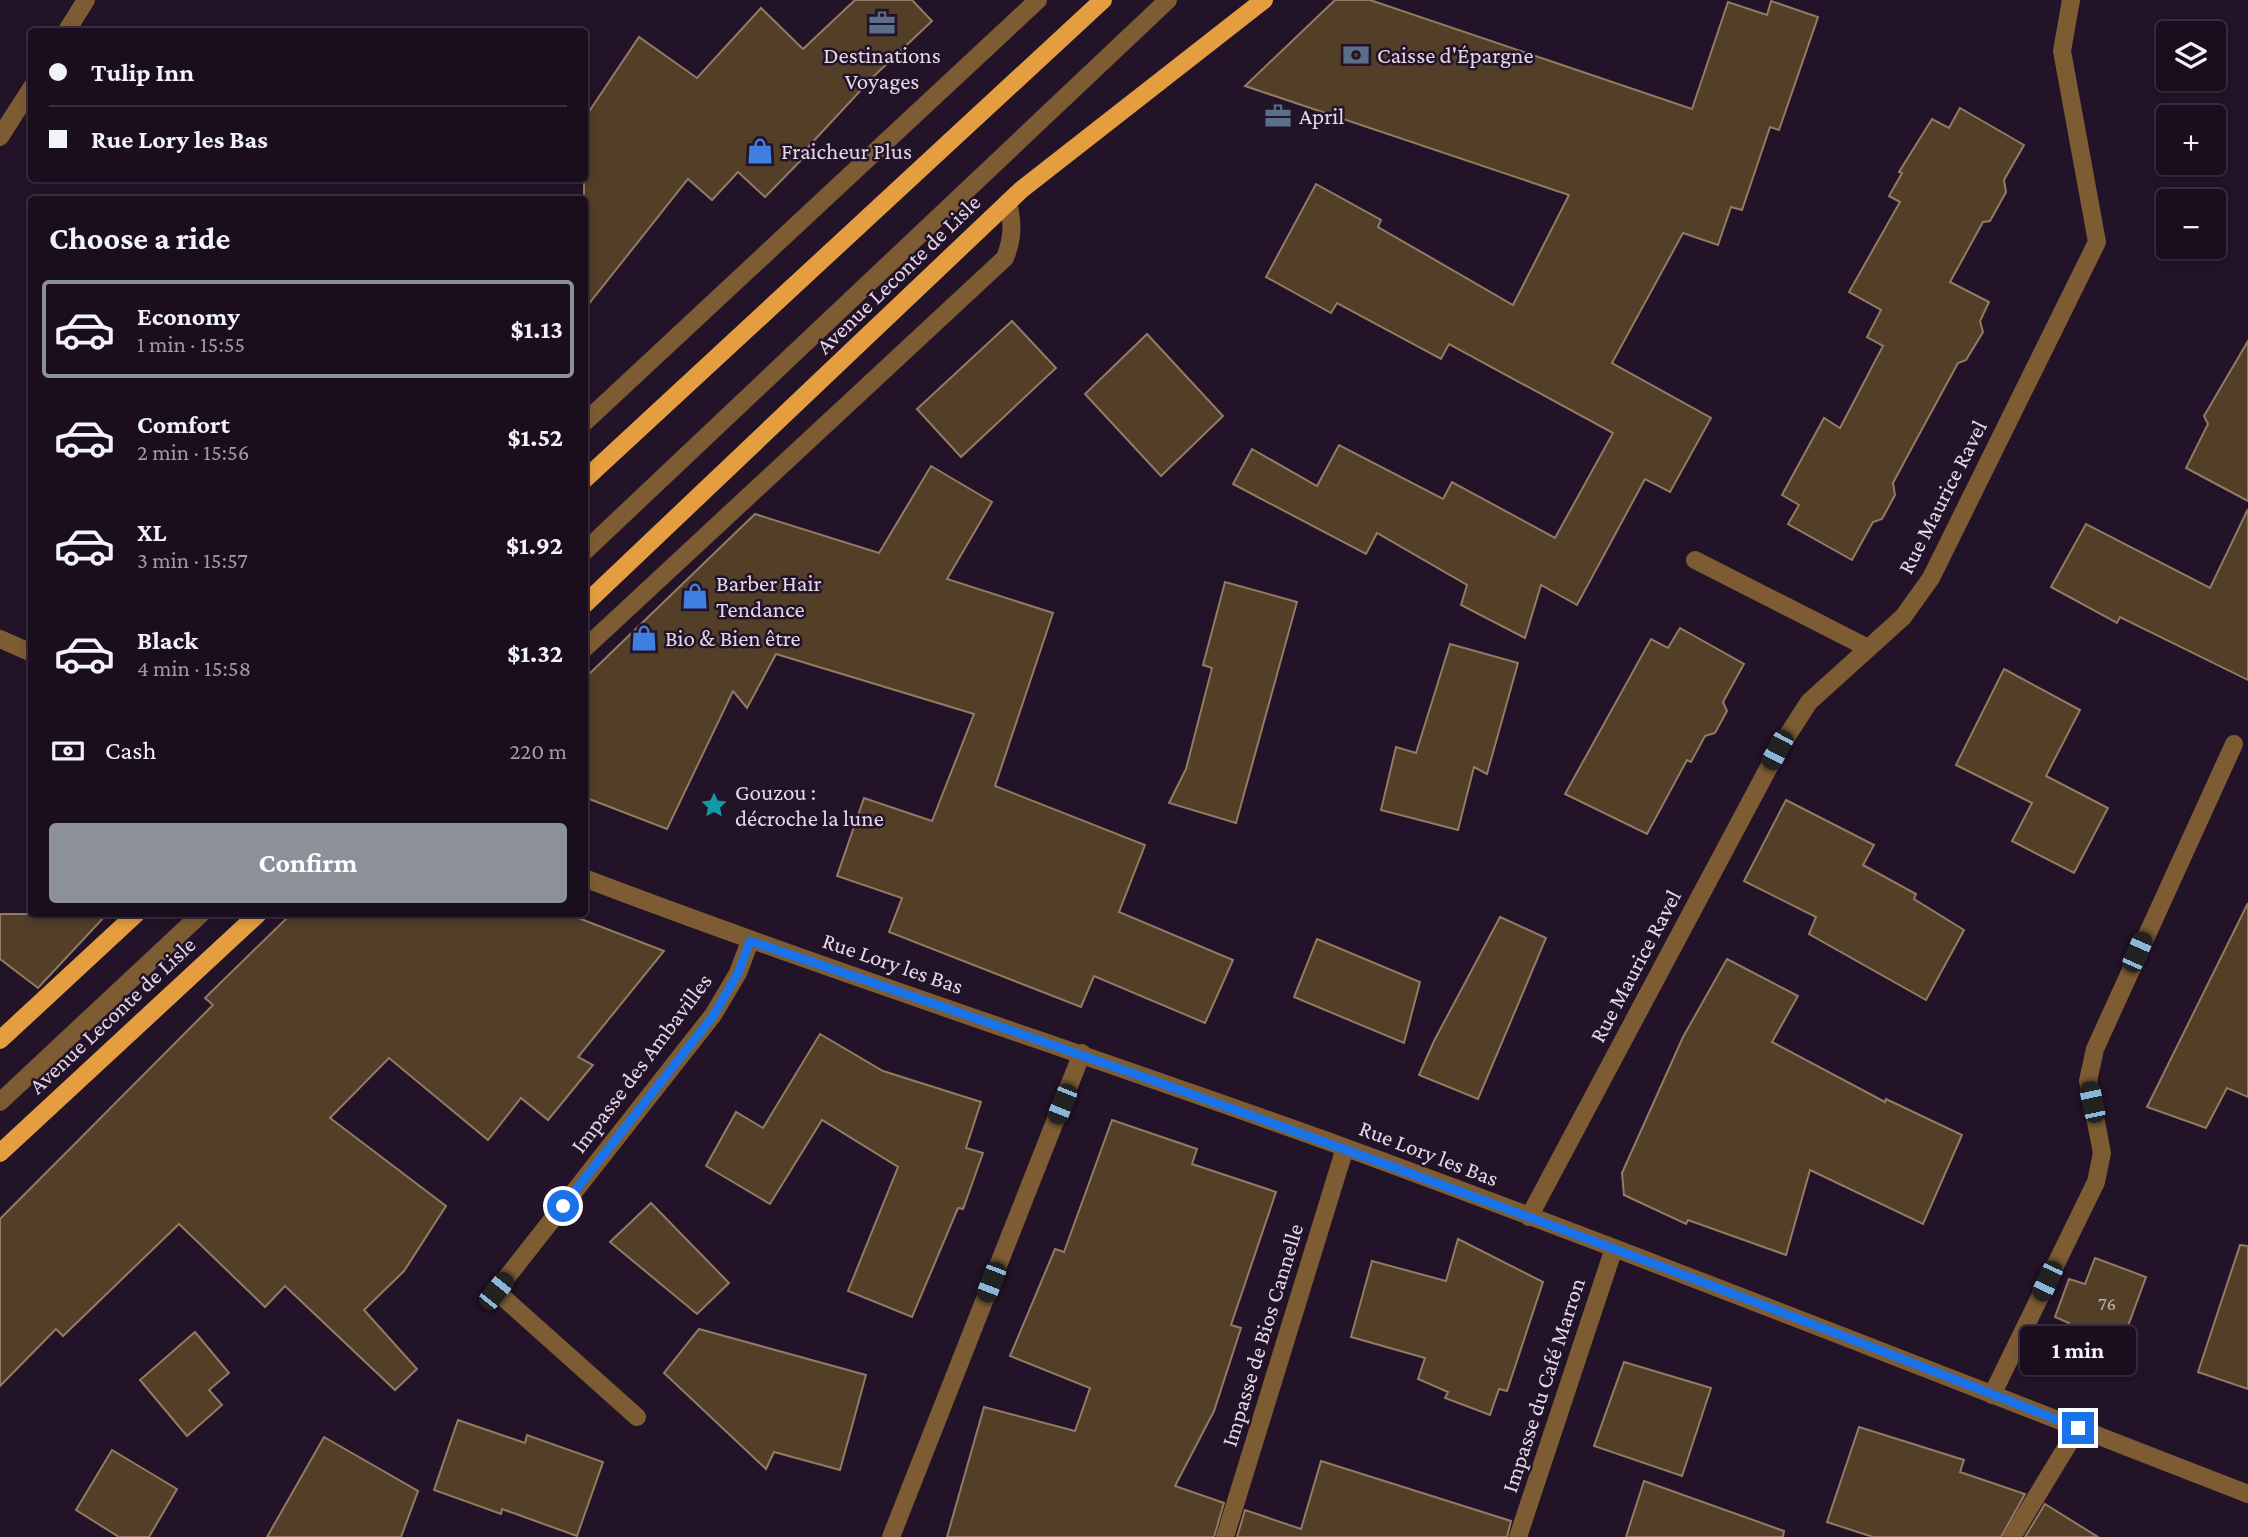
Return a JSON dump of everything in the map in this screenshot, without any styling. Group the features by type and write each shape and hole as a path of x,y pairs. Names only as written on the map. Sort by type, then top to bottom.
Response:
{"main road":[{"path":"588,476 1103,0"},
{"name":"Avenue Leconte de Lisle","path":"588,601 1008,202 1264,0"},
{"path":"0,1040 133,917"},
{"name":"Avenue Leconte de Lisle","path":"0,1153 255,917"}],"street":[{"path":"68,28 86,0"},
{"path":"588,419 1038,0"},
{"name":"Avenue Leconte de Lisle","path":"588,548 1168,0"},
{"name":"Rue Maurice Ravel","path":"1529,1217 1777,750 1810,702 1903,617 1931,579 2097,242 2062,51 2071,0"},
{"path":"0,137 28,93"},
{"path":"588,645 1005,258 1012,242 1013,224 1008,202"},
{"path":"1695,560 1868,648"},
{"path":"0,639 28,651"},
{"path":"1992,1395 2096,1182 2102,1153 2088,1081 2095,1049 2234,744"},
{"name":"Rue Lory les Bas","path":"588,880 750,941 1082,1053 1345,1148 1614,1248 2248,1494"},
{"name":"Avenue Leconte de Lisle","path":"0,1102 198,917"},
{"name":"Impasse des Ambavilles","path":"637,1417 496,1291 713,1016 738,973 750,941"},
{"path":"891,1537 1082,1053"},
{"name":"Impasse de Bios Cannelle","path":"1226,1537 1345,1148"},
{"name":"Impasse du Café Marron","path":"1518,1537 1614,1248"},
{"path":"2012,1537 2078,1428"}],"building":[{"path":"855,0 912,0 932,21 874,76 808,147 811,150 765,197 738,172 712,200 688,179 588,305 588,196 584,196 584,182 588,182 588,113 639,37 697,78 761,8 803,49"},
{"path":"1335,0 1370,0 1692,109 1728,2 1767,15 1771,1 1818,17 1779,130 1770,127 1742,210 1731,207 1718,245 1683,233 1612,363 1711,418 1670,492 1645,479 1577,605 1541,585 1525,638 1461,605 1467,585 1377,533 1366,554 1233,484 1252,449 1317,486 1339,445 1443,499 1452,482 1555,538 1613,433 1449,344 1441,359 1337,303 1331,313 1266,277 1316,184 1381,220 1378,227 1513,305 1569,195 1245,86"},
{"path":"1960,108 2024,145 2004,180 2006,192 1990,221 1983,222 1950,282 1989,302 1980,321 1983,332 1966,360 1958,363 1893,483 1895,495 1882,519 1873,522 1852,560 1788,524 1799,505 1782,495 1824,418 1840,428 1883,346 1867,337 1881,310 1849,292 1900,202 1889,196 1902,173 1899,172 1932,119 1949,128"},
{"path":"1012,321 1056,368 961,457 917,409"},
{"path":"1147,334 1223,416 1161,476 1085,394"},
{"path":"2248,341 2248,501 2186,468 2208,424 2204,416"},
{"path":"931,466 992,502 947,579 1053,613 995,786 1145,845 1119,912 1233,960 1205,1023 1094,976 1081,1007 889,932 902,898 837,876 864,798 932,821 974,714 776,654 747,708 733,691 667,829 588,799 588,675 755,514 879,553"},
{"path":"2248,509 2248,680 2120,617 2117,623 2051,587 2086,524 2210,588"},
{"path":"1225,582 1297,602 1236,823 1169,803 1186,769 1212,668 1203,665"},
{"path":"1680,628 1744,664 1723,702 1727,711 1715,733 1705,736 1691,762 1687,760 1647,834 1565,794 1651,639 1668,648"},
{"path":"1450,644 1518,663 1487,774 1474,767 1458,830 1381,810 1396,747 1416,753"},
{"path":"2004,669 2080,710 2046,776 2108,808 2074,873 2012,841 2032,803 1956,765"},
{"path":"1786,800 1874,845 1863,865 1916,894 1914,899 1964,930 1926,1000 1809,934 1816,917 1744,881"},
{"path":"2248,903 2248,1097 2227,1088 2206,1128 2147,1107"},
{"path":"0,914 28,914 28,917 104,917 38,988 0,959"},
{"path":"288,917 576,917 664,951 578,1057 593,1065 548,1120 521,1098 488,1140 389,1058 330,1118 446,1206 404,1271 364,1310 417,1369 395,1390 285,1286 265,1307 179,1224 63,1336 56,1329 0,1386 0,1219 213,1005 205,998"},
{"path":"1500,917 1546,938 1478,1099 1419,1075 1434,1041"},
{"path":"1317,939 1420,982 1404,1043 1294,997"},
{"path":"1727,959 1798,996 1772,1042 1885,1102 1886,1099 1962,1135 1923,1224 1810,1170 1786,1255 1688,1220 1686,1224 1624,1195 1622,1173 1683,1037"},
{"path":"820,1034 883,1071 981,1102 966,1148 983,1153 963,1209 958,1208 912,1317 848,1291 898,1167 822,1120 770,1204 706,1166 736,1112 763,1128"},
{"path":"1112,1120 1197,1149 1192,1164 1276,1192 1231,1325 1241,1328 1214,1411 1175,1486 1224,1503 1214,1537 947,1537 984,1407 1075,1431 1090,1388 1010,1356 1055,1249 1064,1252"},
{"path":"651,1203 729,1283 697,1314 610,1242"},
{"path":"1458,1239 1543,1282 1507,1391 1499,1389 1490,1415 1445,1398 1448,1392 1418,1379 1425,1358 1351,1337 1372,1261 1446,1281"},
{"path":"2240,1245 2248,1246 2248,1389 2198,1372"},
{"path":"2095,1258 2146,1277 2114,1364 2061,1345 2069,1323 2055,1317 2069,1279 2085,1284"},
{"path":"699,1329 866,1375 840,1470 774,1452 766,1469 664,1373"},
{"path":"195,1332 229,1373 209,1390 222,1405 187,1436 140,1380"},
{"path":"1624,1362 1711,1388 1682,1476 1594,1446"},
{"path":"458,1420 525,1443 527,1435 603,1462 577,1536 502,1509 501,1514 434,1490"},
{"path":"1859,1427 1964,1460 1960,1472 2025,1494 2001,1537 1873,1537 1827,1522"},
{"path":"324,1437 418,1491 401,1537 267,1537"},
{"path":"112,1450 177,1489 149,1537 119,1537 76,1510"},
{"path":"1321,1461 1511,1521 1507,1537 1237,1537 1245,1510 1301,1529"},
{"path":"1644,1481 1784,1531 1783,1537 1626,1537"},
{"path":"2045,1504 2098,1537 2025,1537"}],"place":[{"name":"Destinations Voyages","path":"882,23"},
{"name":"Caisse d'Épargne","path":"1356,55"},
{"name":"April","path":"1278,116"},
{"name":"Fraicheur Plus","path":"760,151"},
{"name":"Barber Hair Tendance","path":"695,596"},
{"name":"Bio & Bien être","path":"644,638"},
{"name":"Gouzou : décroche la lune","path":"714,805"}],"route":[{"path":"563,1206 713,1016 738,973 750,941 1082,1053 1345,1148 1614,1248 2078,1428"}]}
